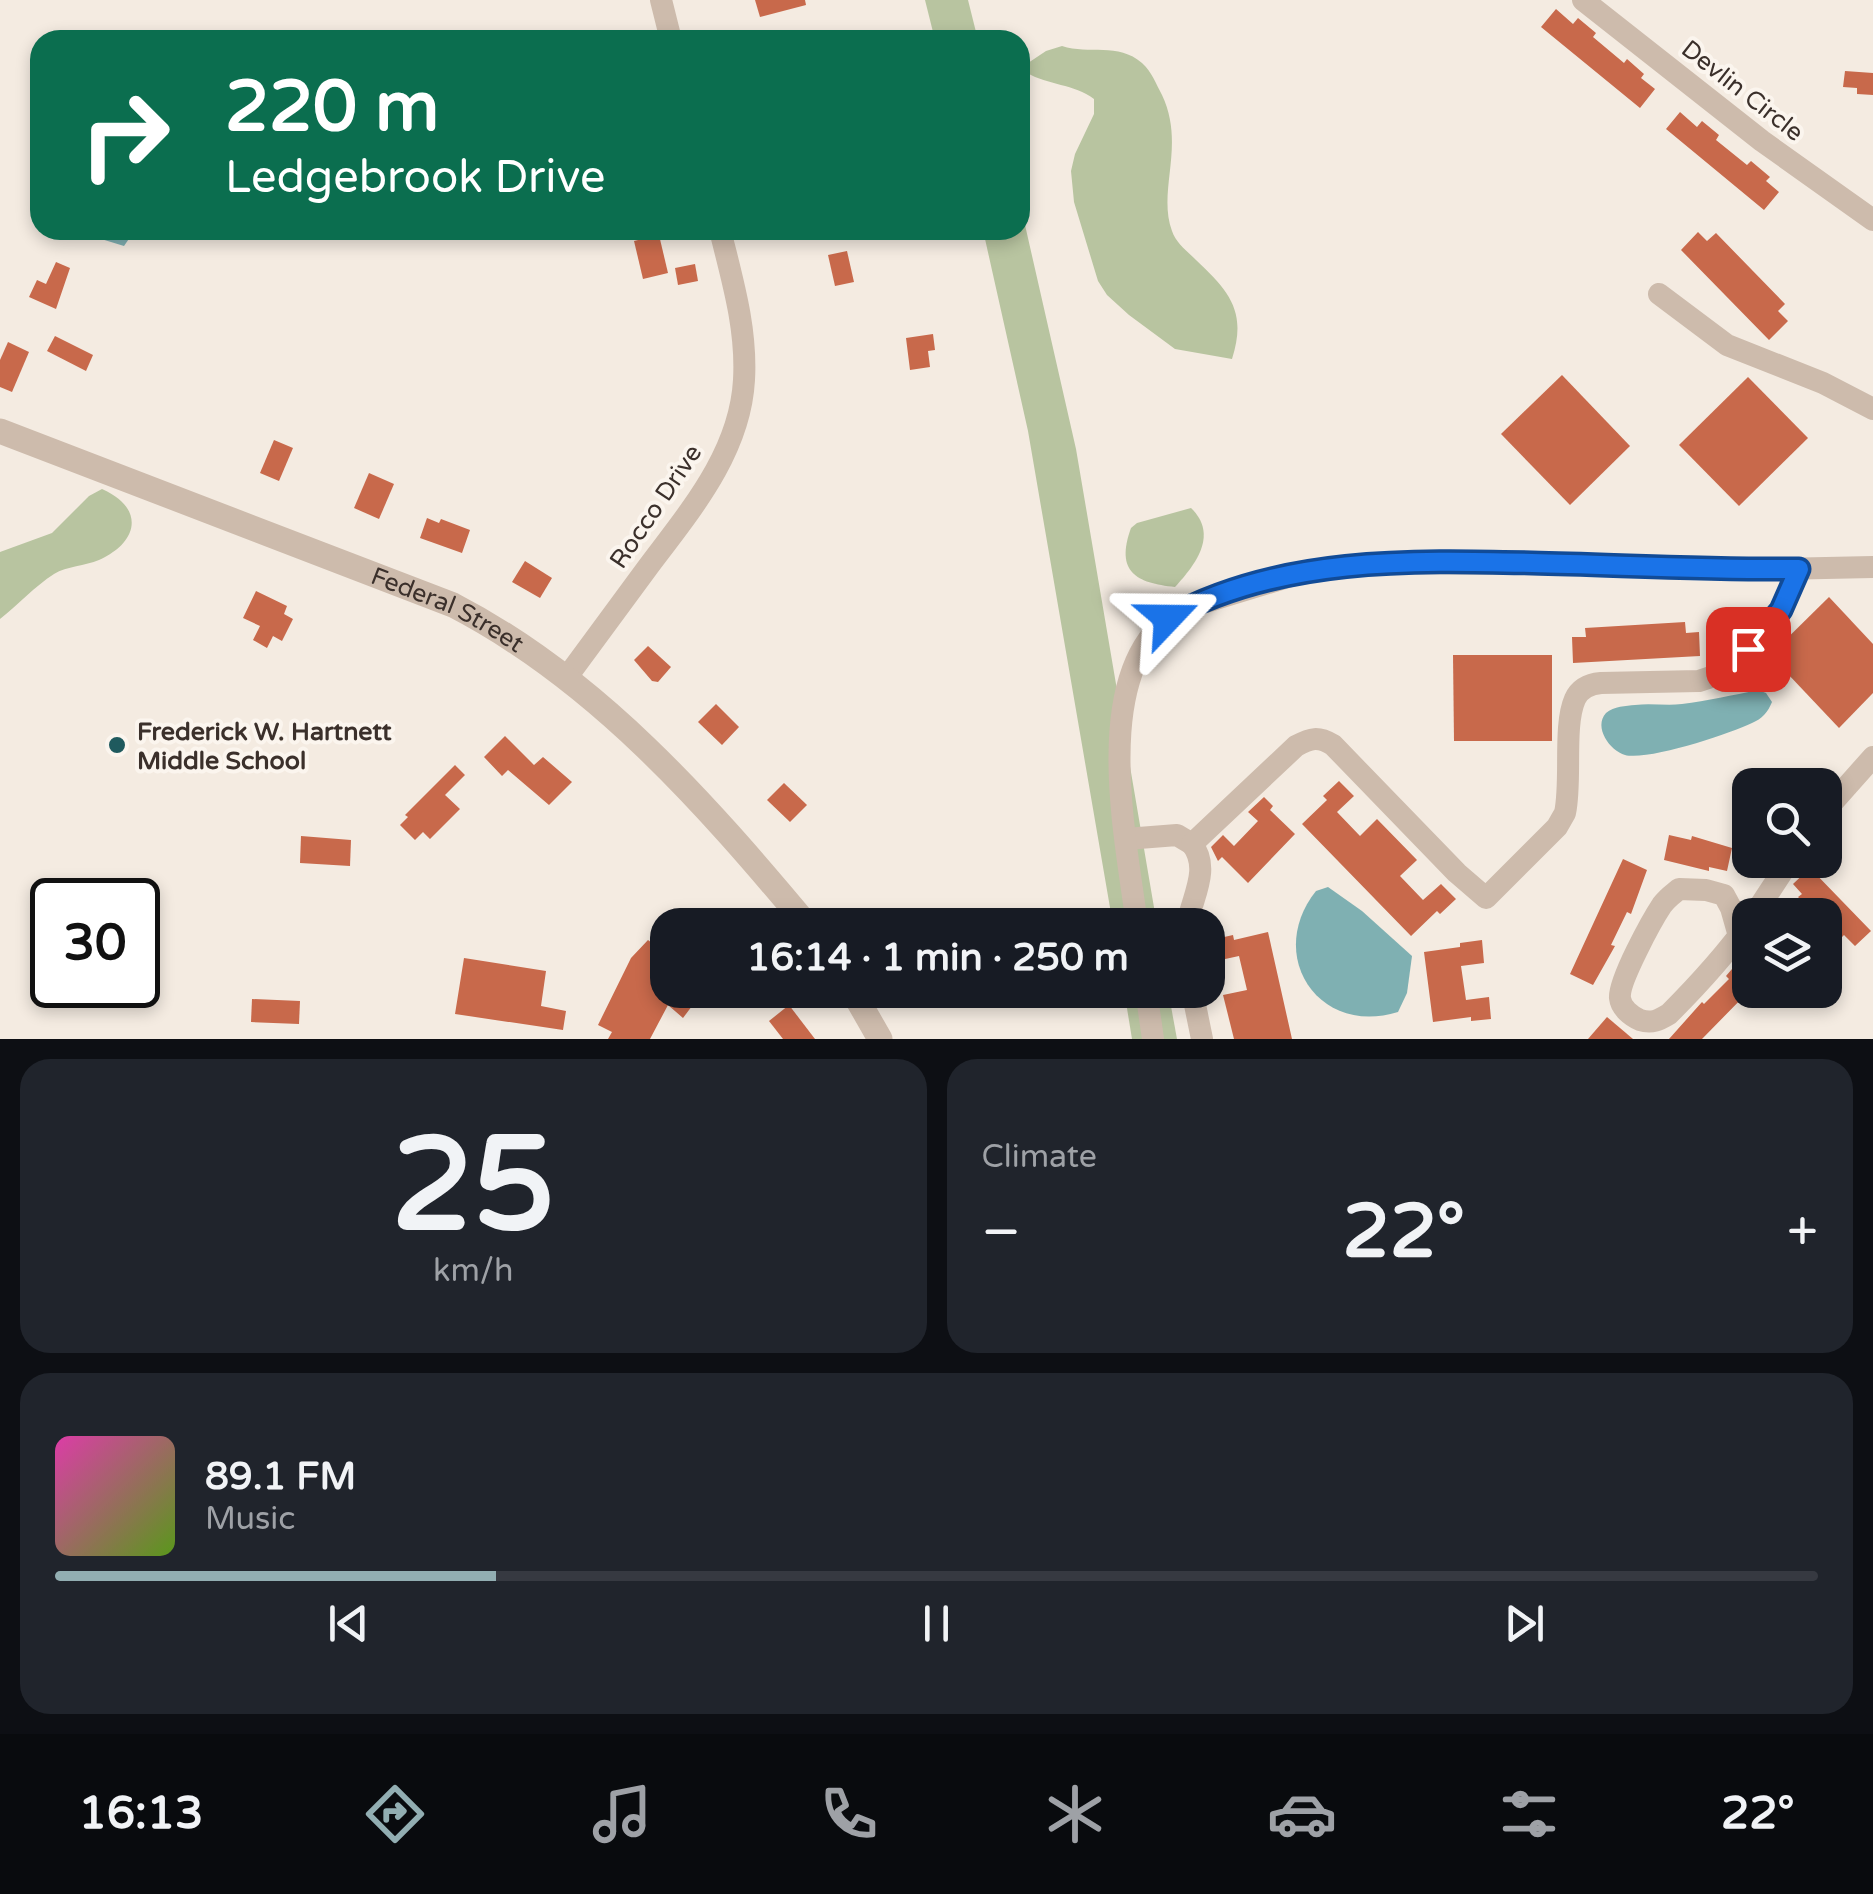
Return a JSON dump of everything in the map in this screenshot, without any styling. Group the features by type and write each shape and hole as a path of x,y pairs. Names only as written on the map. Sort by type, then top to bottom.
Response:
{"street":[{"path":"661,0 668,30"},
{"name":"Devlin Circle","path":"1583,0 1762,141 1873,220"},
{"name":"Rocco Drive","path":"567,677 711,480 734,430 742,394 744,346 735,286 723,240"},
{"path":"1659,294 1727,345 1823,383 1873,409"},
{"name":"Federal Street","path":"0,431 453,605 516,640 567,677 676,778 792,908"},
{"path":"1135,908 1120,792 1126,694 1147,641 1168,618 1183,609 1304,572 1384,563 1873,567"},
{"path":"1192,844 1296,746 1321,738 1333,745 1486,898 1550,835 1565,813 1572,713 1581,691 1601,682 1700,681 1720,674 1765,632 1781,610 1799,569"},
{"path":"1842,792 1873,757"},
{"path":"1126,839 1164,834 1177,835 1192,844 1200,855 1202,871 1192,908"},
{"path":"1679,889 1724,895 1748,924 1685,998 1658,1021 1641,1020 1624,1008 1620,998 1626,977 1662,904 1679,889"},
{"path":"862,1008 880,1039"},
{"path":"1149,1008 1154,1039"},
{"path":"1196,1008 1202,1039"}],"green space":[{"path":"925,0 968,0 976,30 932,30"},
{"path":"1062,46 1123,53 1142,63 1154,78 1172,132 1167,200 1172,231 1182,247 1218,282 1232,304 1237,328 1232,359 1175,349 1129,315 1098,281 1074,202 1071,171 1094,114 1094,99 1030,74 1030,62"},
{"path":"985,240 1028,240 1076,449 1154,908 1110,908 1028,431"},
{"path":"102,489 116,497 130,515 132,525 122,544 99,560 54,574 0,619 0,552 52,533 89,496"},
{"path":"1191,508 1199,518 1204,539 1190,569 1175,587 1149,582 1132,572 1126,555 1131,528"},
{"path":"1127,1008 1171,1008 1177,1039 1132,1039"}],"water":[{"path":"104,240 128,240 124,246"},
{"path":"1758,690 1772,702 1762,717 1689,745 1651,754 1625,755 1609,744 1602,731 1602,719 1616,708 1682,704"},
{"path":"1328,887 1362,911 1412,956 1407,993 1398,1012 1369,1017 1344,1013 1323,1002 1308,985 1298,964 1296,940 1302,916 1316,891"}],"building":[{"path":"755,0 805,0 806,5 760,17"},
{"path":"1556,9 1573,24 1578,18 1596,33 1593,37 1644,74 1641,78 1655,89 1640,108 1541,27"},
{"path":"1845,71 1873,73 1873,95 1857,94 1857,88 1843,87"},
{"path":"1680,112 1697,127 1702,121 1719,135 1716,140 1747,165 1751,161 1770,177 1766,181 1779,192 1764,210 1666,129"},
{"path":"1698,232 1707,241 1716,233 1785,304 1778,311 1788,321 1769,340 1681,250"},
{"path":"660,240 668,273 643,279 634,241"},
{"path":"847,251 854,282 835,286 828,255"},
{"path":"56,262 70,268 56,309 29,297 37,280 46,284"},
{"path":"695,264 698,281 678,285 675,268"},
{"path":"933,334 935,350 928,351 930,367 910,370 906,338"},
{"path":"55,336 93,355 86,371 47,351"},
{"path":"8,342 29,352 12,392 0,387 0,360"},
{"path":"1562,375 1630,446 1570,505 1501,434"},
{"path":"1748,377 1808,438 1739,506 1679,445"},
{"path":"274,440 293,448 279,481 260,473"},
{"path":"369,473 394,484 379,519 354,508"},
{"path":"427,518 470,530 462,553 420,538"},
{"path":"525,561 552,578 540,598 512,582"},
{"path":"256,591 287,606 284,614 293,619 282,641 273,636 267,648 253,640 260,626 243,618"},
{"path":"1829,597 1873,644 1873,693 1839,728 1770,655"},
{"path":"1685,622 1686,633 1699,632 1700,656 1573,663 1572,637 1586,637 1585,628"},
{"path":"648,646 671,667 658,682 652,681 634,660"},
{"path":"1453,655 1552,655 1552,741 1454,741"},
{"path":"716,704 739,727 722,745 698,722"},
{"path":"505,736 534,765 543,757 572,782 549,805 508,770 502,776 484,757"},
{"path":"455,765 465,775 445,795 460,809 430,839 423,832 415,840 400,825 408,817 405,815"},
{"path":"1339,781 1354,796 1337,812 1360,836 1377,819 1417,860 1400,876 1423,900 1441,884 1456,899 1411,936 1302,824 1327,800 1323,796"},
{"path":"784,783 807,805 790,822 767,800"},
{"path":"1264,797 1273,806 1270,810 1295,834 1248,883 1222,857 1218,861 1211,847 1223,835 1234,846 1258,821 1248,812"},
{"path":"1669,835 1691,840 1692,836 1732,848 1727,871 1709,867 1709,871 1664,860"},
{"path":"301,836 351,840 350,866 300,863"},
{"path":"1623,859 1647,870 1631,914 1627,912 1611,945 1615,946 1593,985 1570,974"},
{"path":"1799,878 1820,878 1839,898 1799,898 1802,894 1793,884"},
{"path":"1842,901 1871,931 1855,946 1844,935"},
{"path":"1268,932 1292,1039 1234,1039 1225,995 1247,990 1239,956 1225,959 1225,937 1233,935 1234,940"},
{"path":"1482,940 1484,963 1461,966 1466,1000 1489,997 1491,1019 1471,1021 1471,1017 1433,1022 1424,952"},
{"path":"650,942 650,1008 666,1008 650,1039 608,1039 612,1032 598,1025 631,958"},
{"path":"464,958 546,971 541,1006 566,1011 563,1030 455,1014"},
{"path":"1732,969 1732,1008 1702,1039 1669,1039 1729,979 1726,976"},
{"path":"252,999 300,1001 299,1024 251,1022"},
{"path":"671,1008 690,1008 683,1018"},
{"path":"785,1008 791,1008 815,1039 783,1039 769,1021"},
{"path":"1607,1017 1633,1039 1588,1039"}],"place":[{"name":"Frederick W. Hartnett Middle School","path":"117,745"}],"route":[{"path":"1168,618 1244,588 1304,572 1384,563 1799,569 1781,610 1748,649"}]}
